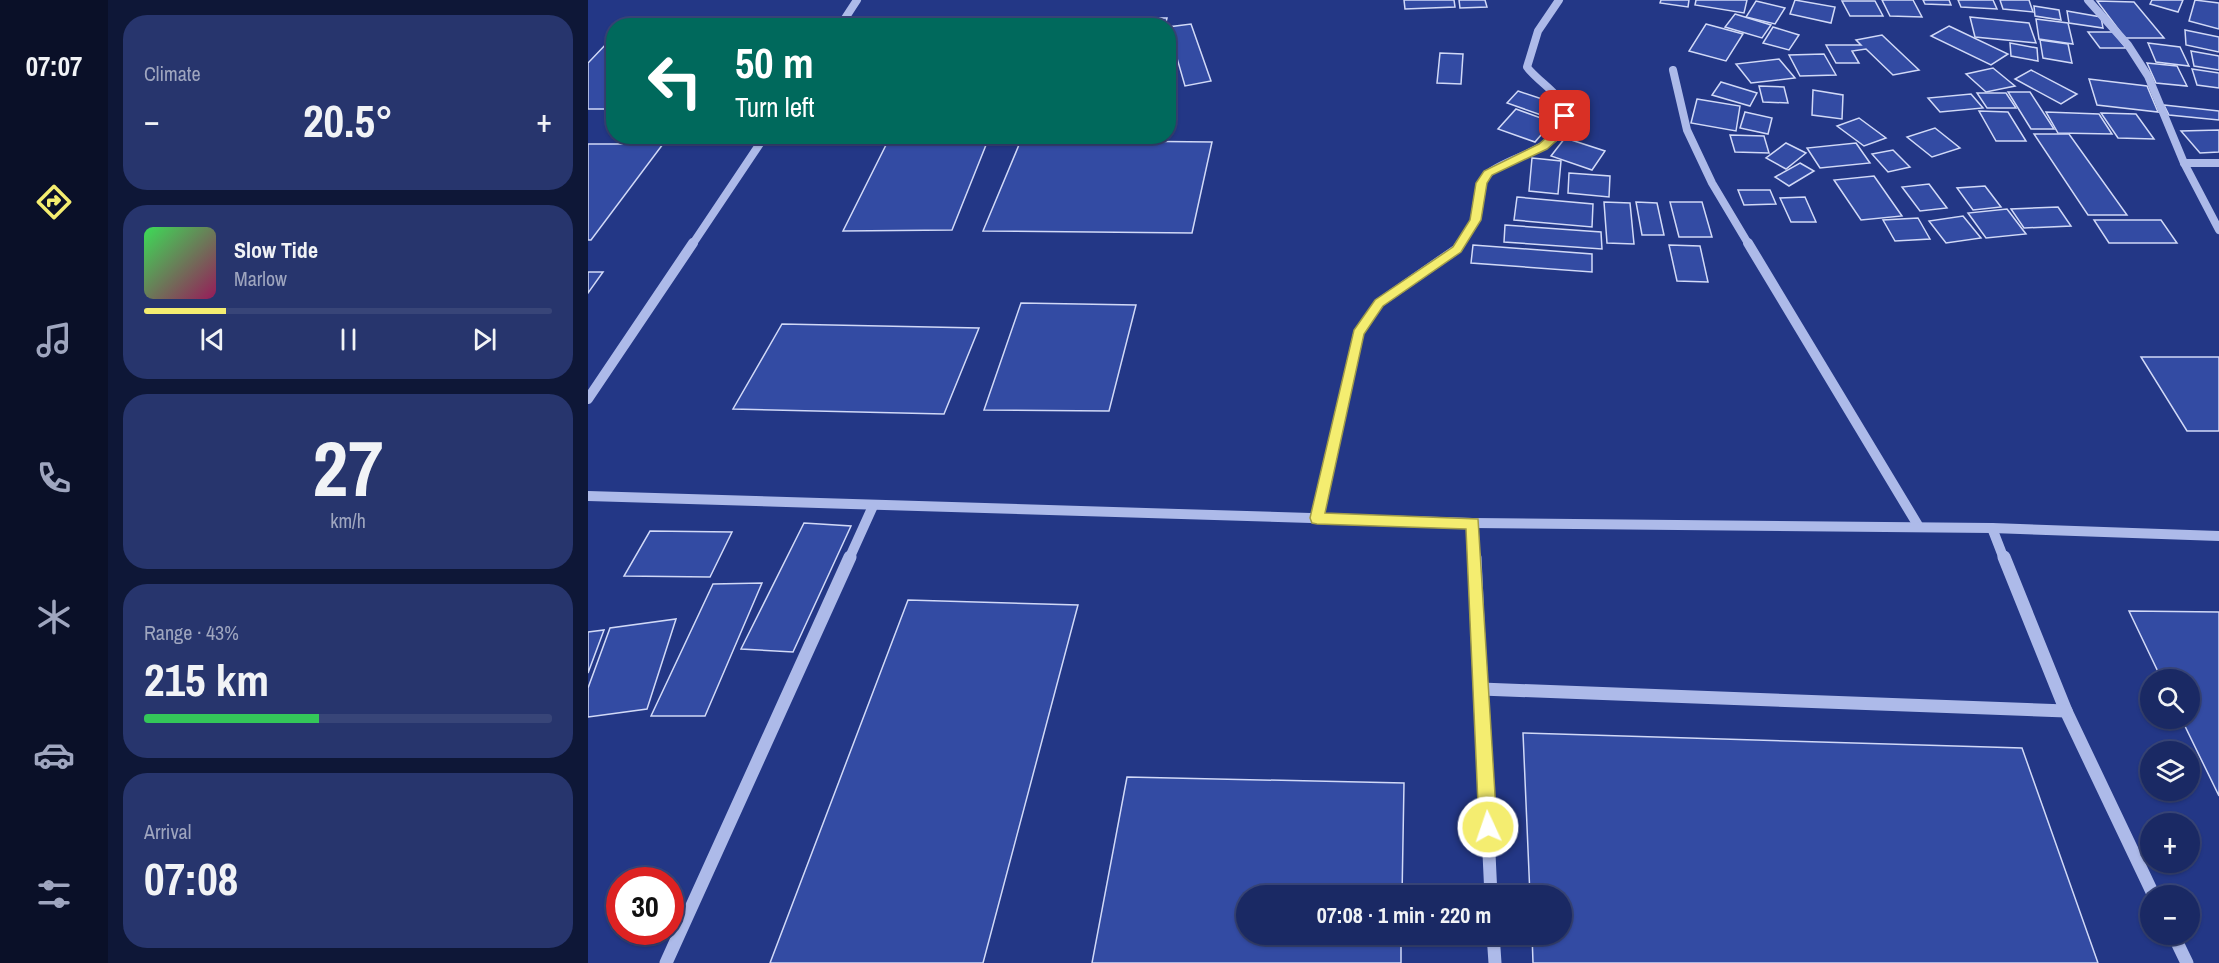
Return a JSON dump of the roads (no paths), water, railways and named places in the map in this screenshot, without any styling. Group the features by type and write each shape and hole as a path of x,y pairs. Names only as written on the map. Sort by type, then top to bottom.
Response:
{"street":[{"path":"845,18 857,0"},
{"path":"1317,518 1358,334 1379,303 1457,249 1476,220 1481,183 1488,173 1543,147 1562,129 1565,116 1562,102 1536,79 1527,67 1529,53 1545,21 1559,0"},
{"path":"2088,0 2128,45 2148,76 2184,163 2219,230"},
{"path":"1672,70 1687,130 1712,183 1919,527"},
{"path":"588,399 760,144"},
{"path":"2184,163 2219,163"},
{"path":"588,496 1473,523 1992,528 2219,536"},
{"path":"666,963 873,506"},
{"path":"1473,523 1490,885"},
{"path":"1992,528 2066,711 2149,885"},
{"path":"1481,689 2066,711"},
{"path":"1494,945 1495,963"},
{"path":"2178,945 2187,963"}]}
